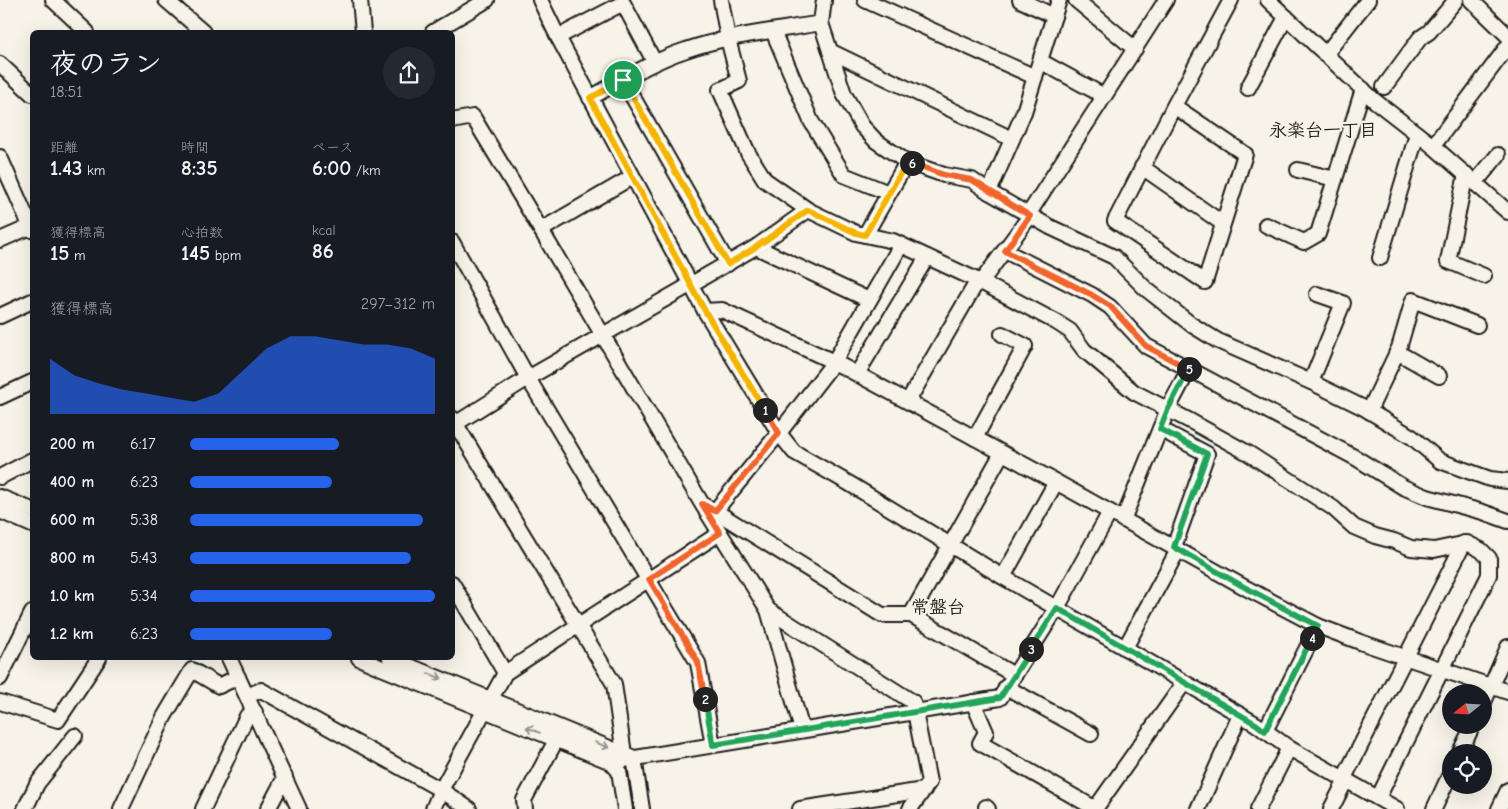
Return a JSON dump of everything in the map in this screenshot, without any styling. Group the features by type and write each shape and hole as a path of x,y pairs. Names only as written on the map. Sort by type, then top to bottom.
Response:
{"street":[{"path":"52,0 85,30"},
{"path":"166,0 201,30"},
{"path":"360,0 363,30"},
{"path":"540,0 590,98 705,311 779,433 794,452 1003,577 1256,724 1289,748 1397,809"},
{"path":"721,0 728,39 739,81 720,90 748,153 766,180 808,210 856,233 893,241 980,281 1056,322 1070,331 1084,350 1134,392 1248,453 1309,491 1333,508 1354,527 1411,548 1434,550 1467,543 1481,550 1489,558 1490,575 1378,798"},
{"path":"824,0 821,11 821,23 844,94 862,126 876,141 907,162 944,175 972,180 989,192 1050,227 1114,257 1146,289 1192,325 1218,341 1311,382 1369,411 1412,437 1440,461 1490,480 1508,481"},
{"path":"865,0 1035,77"},
{"path":"1020,0 1054,16"},
{"path":"989,192 1024,112 1060,0"},
{"path":"1076,0 1135,49"},
{"path":"908,401 980,281 1005,251 1029,215 1166,0"},
{"path":"1174,106 1245,154 1204,282 1115,221 1174,106 1231,0"},
{"path":"1268,0 1375,101 1433,146 1508,212"},
{"path":"1325,54 1368,0"},
{"path":"1384,87 1420,38 1429,32 1456,0"},
{"path":"1471,0 1508,36"},
{"path":"436,30 478,2"},
{"path":"558,36 623,4 655,63"},
{"path":"1248,88 1286,17"},
{"path":"590,98 655,63 686,50 728,39 821,23"},
{"path":"773,31 811,122 844,174 889,193"},
{"path":"1433,146 1508,46"},
{"path":"830,51 1012,140"},
{"path":"1040,61 1104,96"},
{"path":"0,64 30,92"},
{"path":"623,80 728,264"},
{"path":"1266,225 1304,242 1318,234 1363,90"},
{"path":"455,120 473,117 702,504 768,610 802,730"},
{"path":"1380,258 1417,134"},
{"path":"1484,276 1448,261 1471,178 1498,155"},
{"path":"0,158 30,224"},
{"path":"865,235 907,162"},
{"path":"1142,167 1222,223"},
{"path":"1298,170 1335,179"},
{"path":"541,230 632,177"},
{"path":"455,422 528,378 728,264 756,247 808,210"},
{"path":"0,240 30,229"},
{"path":"715,511 834,362 901,245"},
{"path":"455,247 528,378 698,662 713,745"},
{"path":"756,247 869,300"},
{"path":"1005,251 1110,306 1146,346 1356,458 1403,487 1427,497 1483,512 1508,521"},
{"path":"857,374 928,257"},
{"path":"1311,382 1343,303 1316,294"},
{"path":"1369,411 1397,352 1414,300 1477,325"},
{"path":"0,316 30,302"},
{"path":"705,311 722,310 834,362 1318,626 1482,684"},
{"path":"975,438 1025,346 1002,334"},
{"path":"1397,352 1439,376"},
{"path":"1123,520 1168,409 1189,369"},
{"path":"0,398 30,383"},
{"path":"455,425 614,684 642,809"},
{"path":"1125,648 1176,549 1207,454 1160,429"},
{"path":"911,615 1002,453"},
{"path":"0,477 30,461"},
{"path":"1003,577 1056,482"},
{"path":"0,497 30,509"},
{"path":"702,504 882,615 911,615 1014,675"},
{"path":"611,762 629,756 713,745 1000,698 1057,608 1110,512"},
{"path":"2,516 30,524"},
{"path":"433,809 441,790 505,672 720,533"},
{"path":"1331,809 1464,543"},
{"path":"455,588 505,672"},
{"path":"768,610 913,702 929,782 910,809"},
{"path":"0,678 30,617"},
{"path":"1265,731 1318,626"},
{"path":"1492,685 1508,647"},
{"path":"0,702 58,720 98,660"},
{"path":"230,660 299,809"},
{"path":"387,661 559,734 629,756"},
{"path":"120,809 164,717 192,670 219,686 238,677"},
{"path":"973,702 986,732 980,743 1096,809 1184,683"},
{"path":"1006,687 1091,734"},
{"path":"1492,687 1508,692"},
{"path":"247,696 261,690 441,790 469,809"},
{"path":"203,809 247,716 254,712"},
{"path":"1198,809 1240,715"},
{"path":"559,734 611,762 618,771 625,809"},
{"path":"525,809 524,800 559,734"},
{"path":"25,809 37,784 75,736"},
{"path":"1258,809 1289,748"},
{"path":"268,809 285,777"},
{"path":"800,809 924,790"},
{"path":"1499,809 1508,790"},
{"path":"1434,809 1442,792"}],"district":[{"name":"永楽台一丁目","path":"1323,130"},
{"name":"常盤台","path":"938,607"}],"route":[{"path":"623,80 728,264 756,247 808,210 856,233 865,235 907,162 944,175 972,180 1030,216 1005,251 1110,306 1146,346 1189,369 1168,409 1160,429 1207,454 1174,547 1318,626 1265,731 1057,608 1000,698 713,745 698,662 649,579 720,533 702,504 715,511 779,433 705,311 590,98 623,80"}]}
